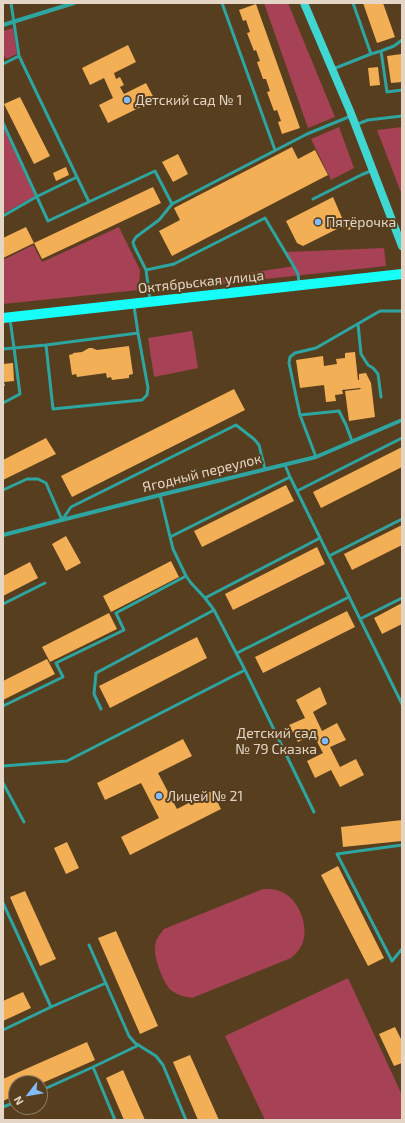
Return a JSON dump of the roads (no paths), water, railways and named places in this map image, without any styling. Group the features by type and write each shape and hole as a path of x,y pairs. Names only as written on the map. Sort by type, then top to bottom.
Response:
{"main road":[{"path":"304,3 352,116 402,246"},
{"name":"Октябрьская улица","path":"6,317 402,274"}],"street":[{"path":"3,25 74,3"},
{"name":"Ягодный переулок","path":"3,535 160,495 316,458 402,420"}],"lane":[{"path":"11,3 19,56 89,202"},
{"path":"222,3 275,150"},
{"path":"353,3 371,54"},
{"path":"332,69 394,46 402,40"},
{"path":"381,51 387,92 402,90"},
{"path":"3,64 19,56"},
{"path":"150,302 146,270 133,242 136,237 159,220 172,204 307,134 352,116"},
{"path":"355,125 368,120 402,116"},
{"path":"3,123 48,221 155,171 172,204"},
{"path":"313,199 372,170"},
{"path":"3,216 36,197 77,177"},
{"path":"146,270 174,264 265,218 298,274 299,285"},
{"path":"46,345 52,409 142,400 147,395 148,388 134,303"},
{"path":"316,458 300,415 289,363 290,358 295,353 316,348 380,310 401,311"},
{"path":"3,403 20,394 14,348 6,317"},
{"path":"358,324 361,354 368,365 378,374 382,397"},
{"path":"3,349 138,333"},
{"path":"300,415 340,411 352,442"},
{"path":"62,520 71,507 236,425 254,439 259,445 266,469"},
{"path":"297,491 402,438"},
{"path":"285,465 402,704"},
{"path":"170,537 290,477"},
{"path":"3,490 27,479 38,479 46,483 62,520"},
{"path":"160,495 173,549 186,576 214,610 237,653 314,812"},
{"path":"329,556 402,519"},
{"path":"205,598 320,538"},
{"path":"3,706 63,677 56,663 124,630 116,613 186,576"},
{"path":"3,604 44,583"},
{"path":"237,653 349,597"},
{"path":"360,619 402,598"},
{"path":"101,709 94,694 96,674 214,610"},
{"path":"3,766 66,761 245,670"},
{"path":"3,783 24,822"},
{"path":"402,845 337,854 392,961 402,949"},
{"path":"3,903 51,1008"},
{"path":"89,945 129,1036 139,1045 156,1056 163,1065 186,1120"},
{"path":"3,1030 106,983"},
{"path":"48,1087 139,1045"},
{"path":"94,1067 115,1120"}],"place":[{"name":"Детский сад № 1","path":"127,100"},
{"name":"Пятёрочка","path":"318,222"},
{"name":"Детский сад № 79 Сказка","path":"325,741"},
{"name":"Лицей № 21","path":"159,796"}]}
